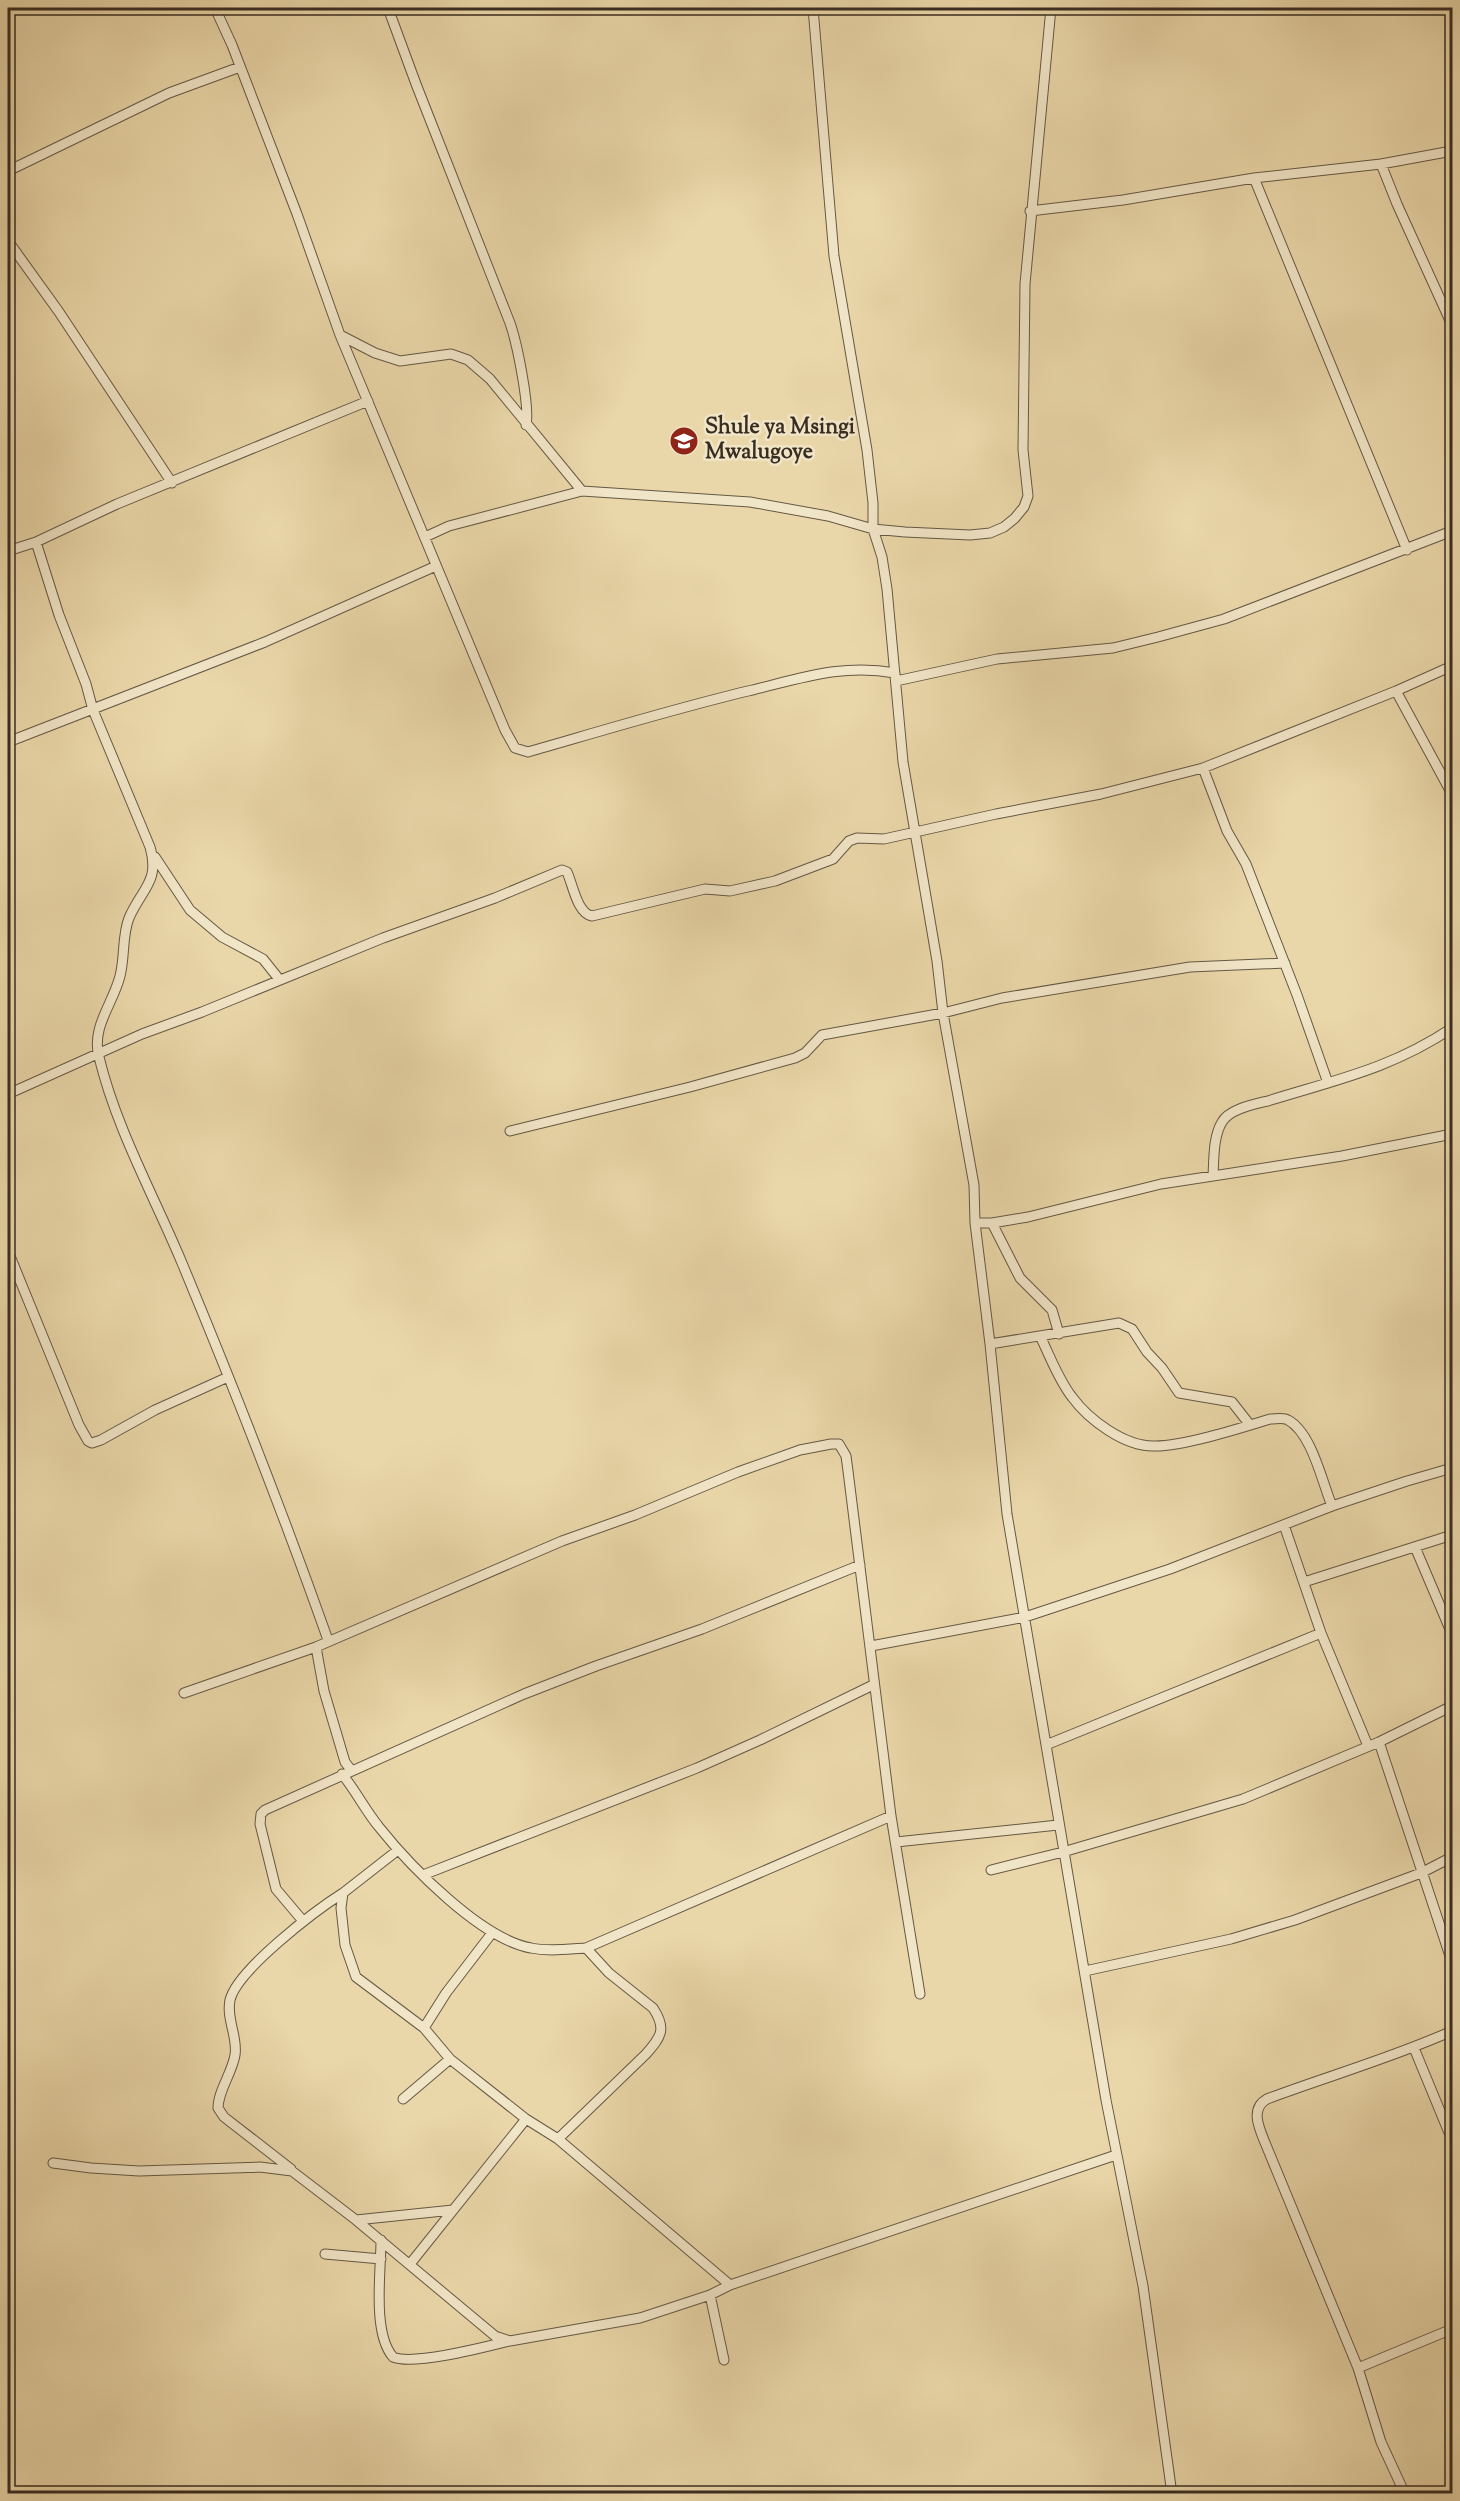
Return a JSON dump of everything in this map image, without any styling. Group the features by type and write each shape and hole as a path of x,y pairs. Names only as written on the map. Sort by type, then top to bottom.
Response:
{"street":[{"path":"215,8 240,67 340,335 505,730 515,748 520,752 528,752 678,708 830,672 856,668 896,677 997,659 1103,649 1158,637 1224,618 1452,531"},
{"path":"388,8 514,334 527,412 526,425"},
{"path":"813,8 834,256 867,450 873,503 873,529 882,557 887,589 903,762 937,961 943,1013 974,1185 975,1223 1007,1514 1058,1825 1116,2155 1143,2286 1172,2493"},
{"path":"425,537 449,526 582,491 750,502 828,516 873,529 970,535 990,533 1004,527 1024,507 1028,496 1023,450 1025,284 1030,211 1051,8"},
{"path":"8,171 150,102 240,67"},
{"path":"1030,211 1123,200 1254,178 1381,164 1452,152"},
{"path":"1381,164 1452,325"},
{"path":"1254,178 1407,550"},
{"path":"8,241 59,312 172,483"},
{"path":"340,335 375,353 400,361 451,354 468,360 490,379 582,491"},
{"path":"8,551 36,542 117,504 368,401"},
{"path":"36,542 93,710 152,853 155,866 154,873 127,926 120,977 97,1034 98,1055 115,1110 228,1377 328,1640"},
{"path":"8,742 265,642 436,566"},
{"path":"8,1094 142,1035 279,979 382,938 495,898 562,870 567,872 582,910 592,916 705,889 730,891 775,882 833,859 857,837 884,839 1101,794 1203,768 1396,691 1452,666"},
{"path":"1396,691 1452,794"},
{"path":"1203,768 1227,831 1246,864 1285,963 1328,1083"},
{"path":"152,853 198,917 222,937 263,959 279,979"},
{"path":"510,1131 690,1088 795,1058 805,1053 822,1035 943,1013 1012,997 1190,967 1285,963"},
{"path":"1212,1176 1216,1139 1222,1122 1228,1115 1390,1063 1452,1028"},
{"path":"975,1223 992,1223 1028,1217 1161,1184 1342,1156 1452,1134"},
{"path":"992,1223 1020,1278 1052,1310 1059,1334"},
{"path":"8,1251 65,1392 88,1441 92,1443 101,1440 154,1410 228,1377"},
{"path":"990,1344 1119,1323 1125,1324 1132,1329 1179,1393 1232,1402 1250,1425"},
{"path":"1040,1336 1062,1381 1085,1413 1139,1445 1154,1447 1281,1418 1289,1421 1301,1432 1308,1443 1332,1506"},
{"path":"184,1693 316,1647 562,1541 635,1515 738,1472 800,1450 839,1444 846,1456 891,1816 920,1994"},
{"path":"871,1646 1025,1617 1170,1569 1332,1506 1452,1468"},
{"path":"1284,1525 1321,1633 1368,1746"},
{"path":"1304,1582 1452,1535"},
{"path":"1415,1547 1452,1634"},
{"path":"303,1921 276,1889 260,1819 265,1810 524,1694 702,1629 860,1565"},
{"path":"1046,1745 1321,1633"},
{"path":"316,1647 318,1669 346,1772 377,1824 398,1850 423,1875 492,1933 509,1942 551,1950 586,1948 891,1816"},
{"path":"423,1875 697,1768 873,1685"},
{"path":"991,1870 1063,1852 1243,1799 1379,1742 1452,1706"},
{"path":"1379,1742 1452,1962"},
{"path":"896,1842 1058,1825"},
{"path":"398,1850 303,1921 243,1979 230,1998 229,2013 236,2050 218,2103 220,2113 381,2240 495,2336 510,2341"},
{"path":"1084,1971 1231,1939 1274,1926 1421,1873 1452,1857"},
{"path":"343,1893 341,1908 345,1945 353,1972 359,1980 424,2028 450,2059 526,2119 558,2139 730,2285"},
{"path":"424,2028 446,1993 492,1933"},
{"path":"558,2139 646,2054 662,2032 658,2015 653,2008 609,1973 586,1948"},
{"path":"1405,2493 1381,2442 1358,2368 1266,2145 1257,2110 1259,2105 1267,2099 1414,2048 1452,2031"},
{"path":"1414,2048 1452,2140"},
{"path":"403,2099 450,2059"},
{"path":"410,2264 526,2119"},
{"path":"381,2240 382,2324 385,2344 393,2357 402,2360 445,2355 640,2318 710,2295 730,2285 1116,2155"},
{"path":"53,2163 139,2171 260,2167 292,2171"},
{"path":"356,2220 453,2210"},
{"path":"325,2254 381,2259"},
{"path":"710,2295 724,2360"},
{"path":"1358,2368 1452,2330"}],"place":[{"name":"Shule ya Msingi Mwalugoye","path":"684,441"}]}
